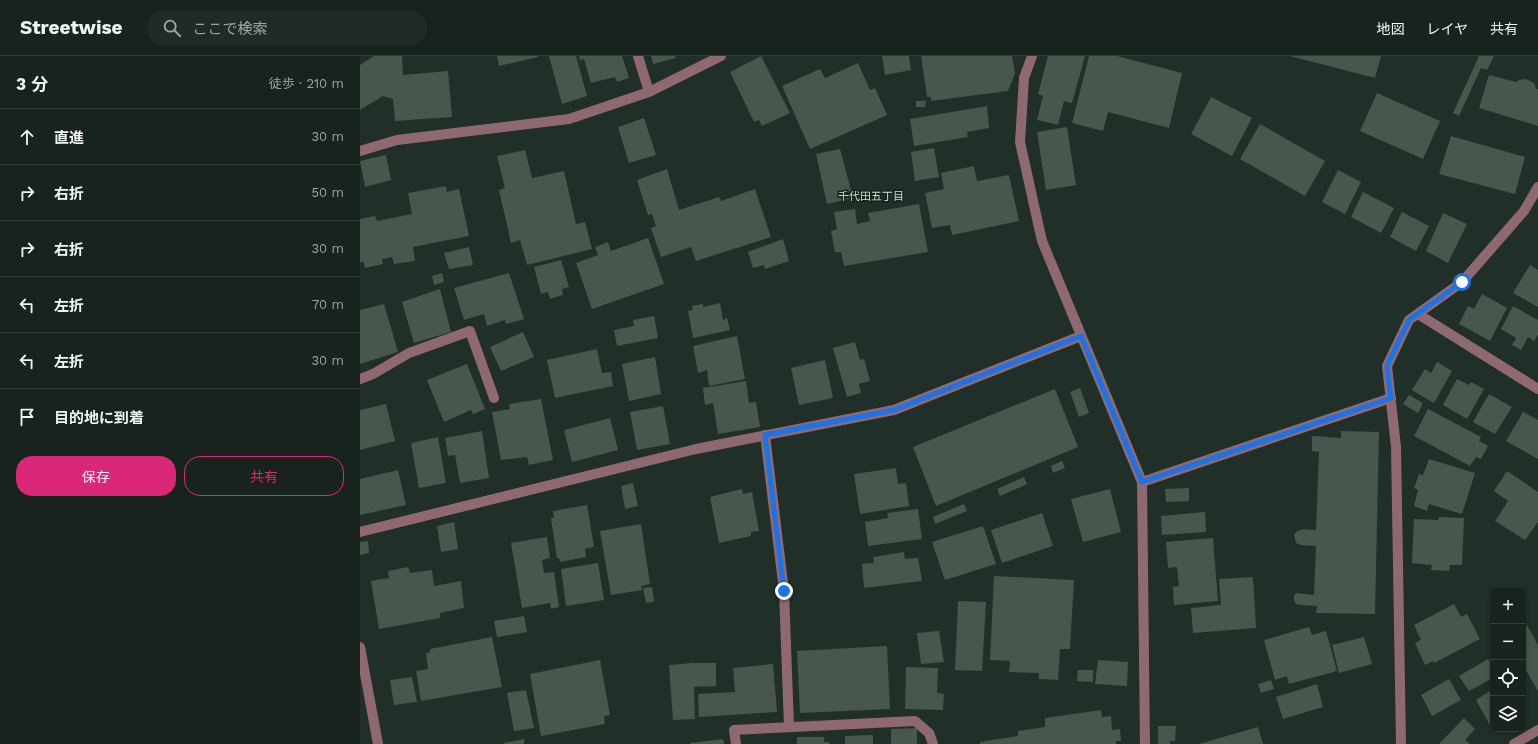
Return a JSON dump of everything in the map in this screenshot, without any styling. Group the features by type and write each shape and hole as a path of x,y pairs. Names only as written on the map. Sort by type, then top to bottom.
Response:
{"street":[{"path":"638,56 650,92"},
{"path":"360,151 397,140 569,119 650,92 721,56"},
{"path":"1032,56 1024,78 1020,142 1042,241 1142,482 1145,744"},
{"path":"1401,744 1396,447 1387,366 1409,320 1462,282 1524,211 1538,187"},
{"path":"1418,314 1538,389"},
{"path":"360,380 374,374 409,353 470,330 494,398"},
{"path":"360,532 696,449 894,410 1081,336"},
{"path":"1142,482 1391,398"},
{"path":"765,435 784,591 789,727"},
{"path":"360,647 363,676 378,744"},
{"path":"736,744 734,730 915,721 929,733 933,744"},
{"path":"1514,744 1538,730"}],"building":[{"path":"374,56 402,56 403,75 448,71 452,117 395,121 393,99 383,96 360,110 360,65"},
{"path":"497,56 538,56 538,57 499,66"},
{"path":"549,56 576,56 587,96 562,104"},
{"path":"579,56 622,56 629,78 617,82 615,77 591,83 584,59 580,60"},
{"path":"651,56 675,56 676,58 653,64"},
{"path":"761,56 790,113 762,126 759,120 754,122 730,72"},
{"path":"882,56 909,56 911,70 885,75"},
{"path":"921,56 1012,56 1015,73 1008,91 931,101 931,97 927,97"},
{"path":"1048,56 1085,56 1072,103 1064,101 1058,125 1037,120 1043,96 1038,94"},
{"path":"1089,56 1117,56 1182,73 1169,128 1108,112 1103,131 1072,123"},
{"path":"1290,56 1381,56 1375,78"},
{"path":"1479,56 1494,56 1487,70 1481,68 1459,116 1453,113"},
{"path":"858,63 870,90 875,88 887,115 810,149 782,86 820,69 825,78"},
{"path":"1489,75 1516,82 1526,79 1534,83 1536,89 1538,89 1538,126 1479,108"},
{"path":"1377,93 1440,121 1423,159 1360,131"},
{"path":"1211,97 1252,118 1232,156 1191,134"},
{"path":"916,101 926,101 925,107 916,107"},
{"path":"987,106 989,128 967,132 968,137 914,146 910,119"},
{"path":"644,118 656,155 629,163 618,127"},
{"path":"1260,124 1325,161 1305,196 1240,159"},
{"path":"1067,127 1076,185 1046,190 1037,132"},
{"path":"1451,136 1525,157 1515,194 1439,174"},
{"path":"934,148 939,177 915,181 911,152"},
{"path":"840,149 853,198 827,204 816,154"},
{"path":"525,150 532,178 564,171 576,224 585,222 592,249 527,265 520,240 511,243 499,190 505,188 497,156"},
{"path":"386,155 391,180 365,187 360,161"},
{"path":"974,166 977,181 1009,175 1019,221 952,235 950,225 932,228 925,193 944,189 941,173"},
{"path":"667,169 679,210 719,197 721,201 755,189 771,237 696,261 691,247 661,257 651,228 656,226 652,214 648,215 637,180"},
{"path":"1338,170 1361,182 1345,214 1322,202"},
{"path":"446,186 447,192 459,189 469,236 413,247 415,261 394,264 392,257 382,259 383,264 365,268 364,262 360,262 360,219 375,216 377,221 412,214 408,193"},
{"path":"1363,192 1394,208 1381,233 1351,217"},
{"path":"919,204 928,252 844,266 841,252 835,252 831,231 837,229 834,212 855,209 857,224 870,221 868,213"},
{"path":"1402,212 1429,226 1416,251 1390,237"},
{"path":"1443,213 1467,224 1448,263 1426,251"},
{"path":"648,238 664,284 592,309 576,263 598,255 595,247 608,242 611,251"},
{"path":"783,239 789,261 765,269 764,265 753,268 748,252"},
{"path":"469,247 473,265 449,269 444,253"},
{"path":"561,260 569,287 562,289 563,295 550,299 548,292 541,294 534,267"},
{"path":"1530,265 1538,270 1538,307 1513,293"},
{"path":"442,273 444,282 434,285 432,276"},
{"path":"509,273 524,319 506,324 505,320 487,326 484,314 464,320 454,288"},
{"path":"440,289 451,332 414,343 402,302"},
{"path":"1482,294 1507,308 1490,341 1459,324 1468,306 1474,309"},
{"path":"720,303 723,320 727,318 730,330 693,338 688,311 693,310 692,306 703,304 703,307"},
{"path":"384,304 398,352 360,364 360,310"},
{"path":"1513,306 1538,320 1538,335 1534,341 1528,337 1521,350 1512,345 1516,338 1501,329"},
{"path":"654,316 658,338 617,346 614,330 634,326 633,320"},
{"path":"523,332 534,357 501,371 490,347"},
{"path":"737,336 745,379 709,386 707,370 698,373 693,346"},
{"path":"855,342 860,360 864,359 870,381 859,384 861,393 847,397 833,348"},
{"path":"597,349 602,373 611,372 613,386 555,398 547,360"},
{"path":"655,357 661,394 629,401 622,364"},
{"path":"825,360 833,398 799,405 791,368"},
{"path":"1437,362 1452,371 1434,403 1412,390 1425,369 1431,373"},
{"path":"467,364 485,409 473,414 471,410 444,422 427,380"},
{"path":"1457,379 1469,385 1471,382 1484,389 1467,419 1443,405"},
{"path":"746,381 749,403 756,402 760,427 718,434 713,403 705,405 703,388"},
{"path":"1080,388 1089,413 1079,417 1070,392"},
{"path":"1055,389 1078,447 936,506 913,447"},
{"path":"1489,394 1512,407 1495,434 1473,422"},
{"path":"1409,395 1423,403 1418,413 1403,404"},
{"path":"541,399 553,460 529,465 527,457 501,460 492,412 510,409 509,404"},
{"path":"386,404 395,441 360,450 360,410"},
{"path":"663,406 670,444 637,450 630,412"},
{"path":"1428,409 1481,437 1479,441 1488,446 1481,459 1476,457 1470,466 1414,436"},
{"path":"1523,412 1538,420 1538,459 1506,441"},
{"path":"610,418 618,450 572,462 564,430"},
{"path":"482,431 489,478 460,483 455,455 448,456 445,438"},
{"path":"1341,431 1379,432 1375,614 1316,613 1317,606 1296,604 1294,600 1294,595 1297,593 1314,595 1316,546 1301,545 1296,543 1294,535 1297,531 1303,529 1316,530 1319,452 1312,451 1312,436 1341,438"},
{"path":"438,437 446,483 419,488 411,443"},
{"path":"1429,459 1475,473 1462,514 1429,504 1427,511 1414,506 1418,490 1414,488 1419,474 1423,475"},
{"path":"1062,461 1065,468 1053,473 1051,466"},
{"path":"896,468 898,484 906,483 909,506 860,514 854,474"},
{"path":"398,470 406,505 360,515 360,479"},
{"path":"1507,471 1538,492 1538,522 1525,540 1495,521 1508,501 1494,491"},
{"path":"1024,477 1027,484 1000,496 997,489"},
{"path":"633,483 638,506 625,509 621,486"},
{"path":"1189,488 1189,501 1166,502 1165,489"},
{"path":"742,489 743,494 752,492 759,531 751,532 751,536 719,543 710,497"},
{"path":"1110,489 1121,532 1083,542 1071,499"},
{"path":"964,504 967,511 935,524 933,517"},
{"path":"587,505 594,547 585,549 586,557 560,562 559,558 557,558 551,518 554,518 553,511"},
{"path":"918,509 922,539 868,546 865,522 888,518 887,513"},
{"path":"1205,512 1206,532 1162,535 1161,516"},
{"path":"1042,513 1053,546 1002,563 991,530"},
{"path":"1439,517 1464,518 1462,565 1450,565 1449,571 1431,570 1432,565 1412,563 1414,519 1438,520"},
{"path":"454,522 458,549 441,552 437,526"},
{"path":"641,524 650,584 641,586 642,590 611,595 600,531"},
{"path":"983,526 996,564 945,580 932,542"},
{"path":"547,537 550,558 542,560 544,573 554,572 559,607 551,609 550,603 522,608 511,543"},
{"path":"1213,538 1218,601 1174,605 1173,587 1179,586 1177,567 1168,568 1166,542"},
{"path":"368,541 369,553 360,555 360,542"},
{"path":"904,552 905,559 918,558 922,581 864,588 862,564 874,563 873,557"},
{"path":"598,563 604,600 566,606 561,569"},
{"path":"408,567 410,573 432,570 434,586 461,581 464,608 440,613 440,618 379,629 371,581 389,578 388,571"},
{"path":"994,576 1074,580 1070,649 1060,649 1058,680 1039,679 1039,673 1009,672 1010,661 990,660"},
{"path":"1253,577 1256,628 1193,633 1191,608 1221,605 1219,579"},
{"path":"652,587 654,602 646,603 643,588"},
{"path":"958,601 986,602 982,671 955,670"},
{"path":"1454,604 1461,617 1467,614 1480,639 1434,663 1433,661 1425,665 1415,643 1421,640 1414,625"},
{"path":"524,616 527,632 497,637 494,621"},
{"path":"1526,626 1538,645 1538,691 1526,670"},
{"path":"1309,627 1312,635 1326,631 1337,671 1289,684 1287,676 1275,680 1264,640"},
{"path":"939,631 944,662 921,664 917,633"},
{"path":"492,637 502,687 421,701 416,671 428,669 426,653 430,652 430,649"},
{"path":"1364,637 1372,664 1339,673 1332,645"},
{"path":"887,646 890,709 800,713 797,651"},
{"path":"1488,659 1490,662 1490,680 1469,691 1459,676"},
{"path":"600,660 610,715 604,716 605,724 541,736 530,674"},
{"path":"1098,660 1128,662 1127,686 1095,684"},
{"path":"716,663 716,686 694,687 695,719 673,720 669,665"},
{"path":"773,664 777,712 699,717 698,694 735,692 733,668"},
{"path":"906,667 938,668 937,693 944,694 943,710 905,709"},
{"path":"1078,670 1093,670 1093,682 1077,681"},
{"path":"412,677 417,702 394,705 390,680"},
{"path":"1449,679 1461,700 1432,716 1421,695"},
{"path":"1271,680 1274,689 1261,693 1258,684"},
{"path":"1317,684 1323,707 1283,719 1276,697"},
{"path":"526,690 534,728 514,731 507,693"},
{"path":"1490,691 1490,725 1476,700"},
{"path":"1101,710 1102,717 1111,716 1112,730 1120,729 1121,741 1116,741 1116,744 980,744 980,742 1018,736 1018,731 1045,727 1045,718"},
{"path":"1464,718 1475,729 1465,740 1470,744 1439,744"},
{"path":"1158,726 1176,726 1175,741 1170,741 1170,744 1158,744"},
{"path":"1258,727 1263,744 1199,744"},
{"path":"917,728 917,744 891,744 891,729"},
{"path":"873,735 873,744 845,744 845,736"},
{"path":"797,737 824,737 824,742 829,742 829,744 797,744"},
{"path":"524,739 524,744 504,744 504,743"},
{"path":"723,739 724,744 690,744 690,743"}],"district":[{"name":"千代田五丁目","path":"871,196"}],"route":[{"path":"784,591 765,435 894,410 1081,336 1142,482 1391,398 1387,366 1409,320 1462,282"}]}
